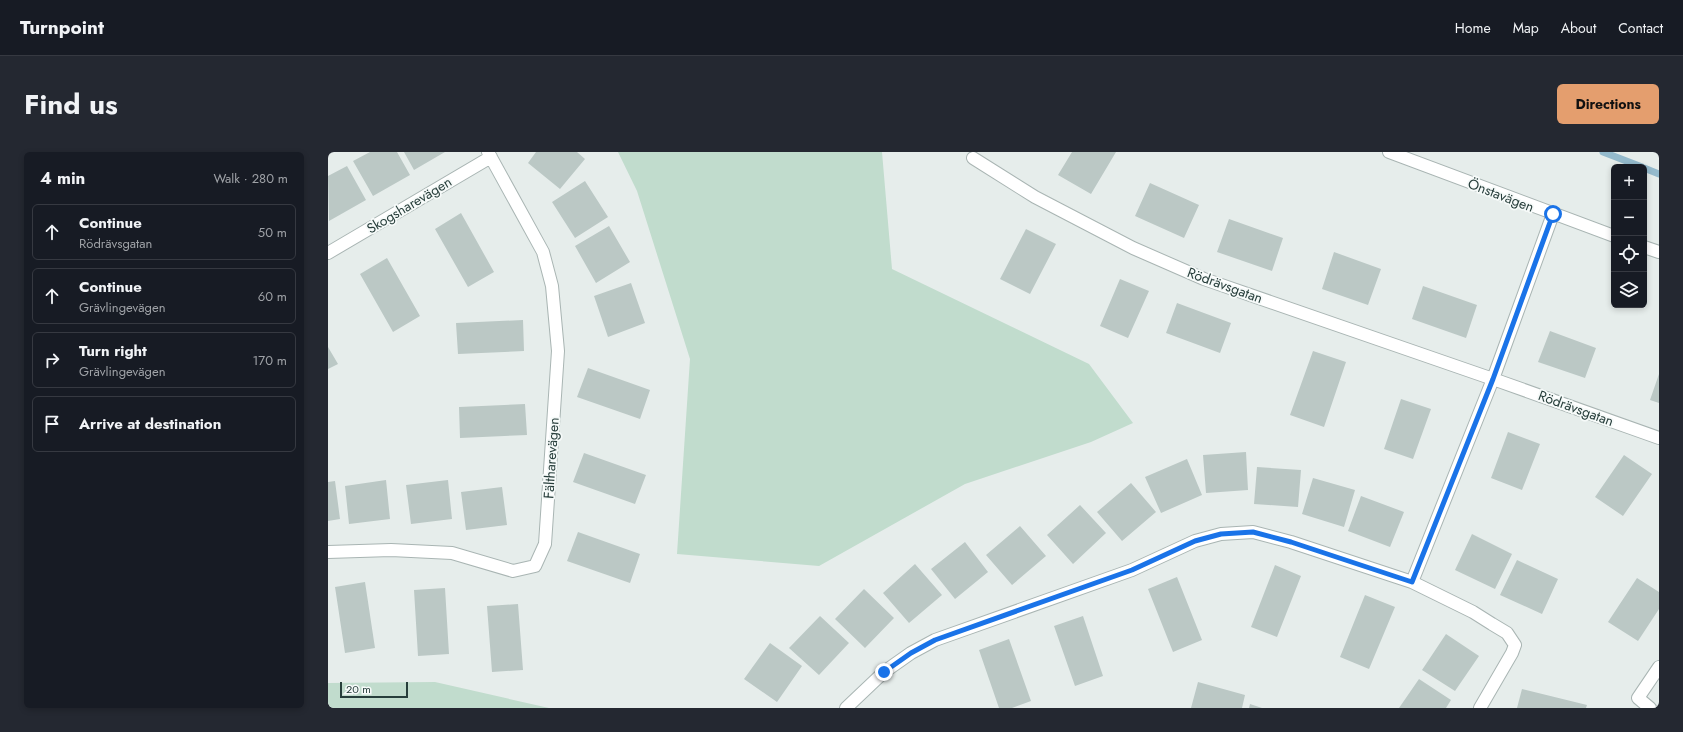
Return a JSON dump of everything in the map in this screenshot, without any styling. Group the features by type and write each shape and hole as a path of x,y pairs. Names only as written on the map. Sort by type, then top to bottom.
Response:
{"street":[{"name":"Önstavägen","path":"1389,152 1611,235"},
{"name":"Skogsharevägen","path":"328,253 490,154"},
{"name":"Fältharevägen","path":"328,552 391,550 452,553 513,571 535,566 545,544 558,351 552,286 543,252 490,154"},
{"name":"Rödrävsgatan","path":"973,158 1035,197 1133,248 1204,279 1659,438"},
{"path":"1412,582 1493,379 1553,214"},
{"path":"1647,248 1659,252"},
{"path":"846,708 884,672 911,653 935,640 1132,570 1195,541 1221,534 1253,532 1291,542 1412,582 1473,612 1507,633 1515,645 1512,653 1480,708"},
{"path":"1650,708 1638,698 1659,667"}],"green space":[{"path":"618,152 882,152 892,269 1089,364 1133,423 1091,442 965,484 819,566 677,554 690,359 637,191"},
{"path":"435,682 549,708 328,708 328,683"}],"building":[{"path":"370,152 397,152 410,175 373,196 353,161"},
{"path":"404,152 445,152 414,170"},
{"path":"536,152 577,152 585,159 560,189 528,163"},
{"path":"1072,152 1116,152 1091,194 1058,175"},
{"path":"347,166 366,200 329,221 328,176"},
{"path":"585,181 608,217 575,238 552,202"},
{"path":"1150,183 1199,205 1184,238 1135,216"},
{"path":"461,213 494,272 468,287 435,229"},
{"path":"1229,219 1283,238 1272,271 1217,252"},
{"path":"609,226 630,262 596,283 575,246"},
{"path":"1026,229 1056,244 1030,294 1000,279"},
{"path":"1334,252 1381,269 1368,305 1322,289"},
{"path":"387,258 420,316 393,332 360,274"},
{"path":"1120,279 1149,291 1128,338 1100,326"},
{"path":"631,283 645,323 608,337 594,296"},
{"path":"1423,286 1477,305 1466,338 1412,319"},
{"path":"1177,303 1231,323 1220,353 1166,333"},
{"path":"523,320 524,351 458,354 456,323"},
{"path":"1550,331 1596,348 1585,378 1538,362"},
{"path":"328,347 338,364 328,369"},
{"path":"1313,351 1346,362 1324,427 1290,415"},
{"path":"588,368 650,390 640,419 577,397"},
{"path":"1659,374 1659,403 1650,400"},
{"path":"1401,399 1431,409 1413,459 1384,449"},
{"path":"525,404 527,435 460,438 459,407"},
{"path":"1508,432 1540,444 1522,490 1491,478"},
{"path":"1246,452 1248,490 1206,493 1203,455"},
{"path":"584,453 646,475 635,504 573,482"},
{"path":"1624,455 1652,474 1623,516 1595,497"},
{"path":"1187,459 1202,495 1161,513 1145,477"},
{"path":"1257,467 1301,470 1298,507 1254,504"},
{"path":"1313,478 1355,490 1344,527 1302,514"},
{"path":"386,480 390,519 349,524 345,486"},
{"path":"448,480 452,519 411,524 406,485"},
{"path":"335,481 340,519 328,521 328,482"},
{"path":"1131,483 1156,512 1122,541 1097,512"},
{"path":"502,487 507,525 466,530 461,492"},
{"path":"1361,496 1404,512 1390,547 1348,531"},
{"path":"1080,505 1106,533 1073,564 1047,535"},
{"path":"1020,526 1046,556 1012,585 986,555"},
{"path":"578,532 640,554 630,583 567,561"},
{"path":"1472,534 1512,554 1495,589 1455,570"},
{"path":"965,542 988,572 955,599 931,569"},
{"path":"1517,560 1558,579 1542,614 1500,595"},
{"path":"915,564 942,595 909,623 883,593"},
{"path":"1275,565 1301,576 1277,637 1251,627"},
{"path":"1177,577 1202,640 1173,652 1148,589"},
{"path":"1637,578 1659,592 1659,609 1638,641 1608,622"},
{"path":"365,582 375,648 345,653 335,587"},
{"path":"445,588 449,654 418,656 414,590"},
{"path":"864,589 894,618 865,648 835,619"},
{"path":"1365,595 1395,607 1369,669 1340,657"},
{"path":"518,604 523,670 492,672 487,606"},
{"path":"820,616 849,643 819,675 789,648"},
{"path":"1083,616 1103,676 1075,686 1054,626"},
{"path":"1446,634 1479,656 1455,691 1422,670"},
{"path":"1009,639 1031,701 1012,708 999,708 979,650"},
{"path":"770,643 802,666 777,702 744,679"},
{"path":"1419,679 1451,700 1446,708 1399,708"},
{"path":"1198,682 1245,695 1242,708 1191,708"},
{"path":"1522,689 1587,705 1586,708 1517,708"},
{"path":"1250,704 1262,708 1249,708"}],"waterway":[{"path":"1603,152 1634,164"},
{"path":"1647,169 1659,174"}],"route":[{"path":"884,672 911,653 935,640 1132,570 1195,541 1221,534 1253,532 1291,542 1412,582 1493,379 1553,214"}]}
